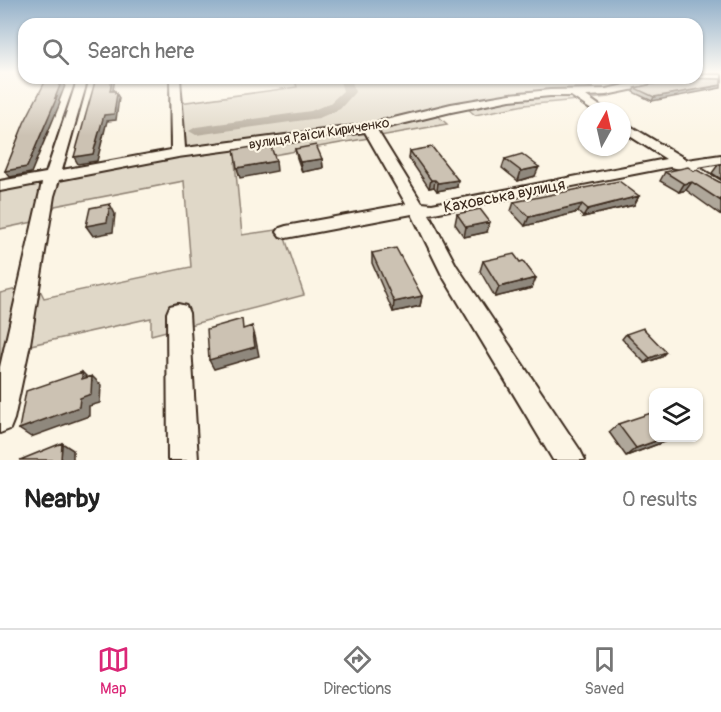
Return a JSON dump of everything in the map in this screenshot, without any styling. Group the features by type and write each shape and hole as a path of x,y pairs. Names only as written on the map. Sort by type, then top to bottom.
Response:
{"street":[{"path":"0,419 18,344 46,196 78,93"},
{"path":"176,93 178,153"},
{"name":"вулиця Раїси Кириченко","path":"0,186 178,153 369,128 451,108 500,99 568,93"},
{"path":"575,93 588,102"},
{"path":"369,128 417,208 449,270 570,460"},
{"path":"631,131 721,188"},
{"name":"Каховська вулиця","path":"286,232 417,208 432,209 670,163 684,165 721,159"},
{"path":"178,313 183,460"}],"shaded area":[{"path":"249,93 603,93 610,97 524,105 475,115 467,108 436,114 447,124 235,162 242,235 282,229 304,295 151,335 151,318 31,345 25,367 0,374 0,293 37,284 44,298 191,267 184,181 55,206 47,219 0,229 0,180 170,150 172,104"}],"building":[{"path":"39,93 57,93 27,167 5,171 24,123"},
{"path":"92,93 117,93 114,114 104,115 93,154 74,157"},
{"path":"647,93 674,93 654,97"},
{"path":"270,144 276,161 237,168 234,150"},
{"path":"316,145 322,159 300,162 295,149"},
{"path":"432,147 458,180 438,183 431,180 410,151"},
{"path":"522,154 539,167 521,171 505,159"},
{"path":"688,167 721,183 721,201 692,182 684,184 665,172"},
{"path":"619,181 639,196 588,209 582,204 529,217 514,202"},
{"path":"110,204 107,222 86,226 90,208"},
{"path":"480,209 490,222 466,227 457,214"},
{"path":"396,248 422,296 394,302 372,253"},
{"path":"514,254 520,262 523,261 536,278 499,287 483,261"},
{"path":"242,319 243,329 252,326 255,347 209,360 207,329"},
{"path":"643,328 666,352 650,358 626,334"},
{"path":"82,372 82,379 92,376 91,394 80,398 79,407 19,429 26,391"},
{"path":"649,414 649,442 653,442 636,448 618,424"},
{"path":"62,443 61,460 20,460"}],"waterway":[{"path":"196,131 314,115 335,106 348,93"}]}
